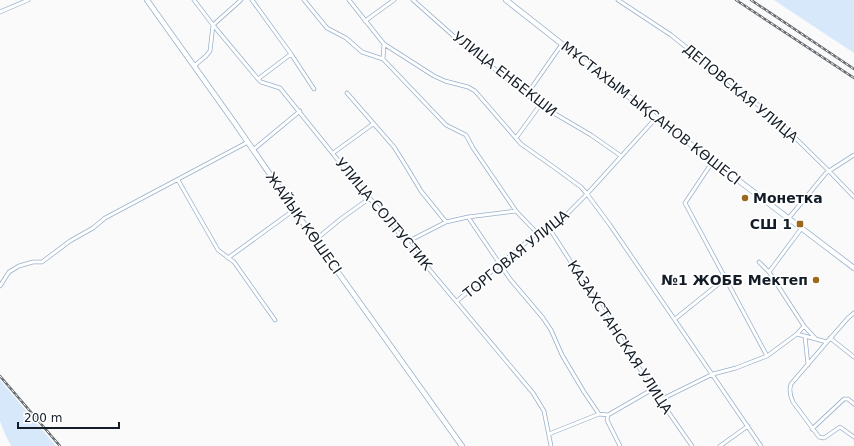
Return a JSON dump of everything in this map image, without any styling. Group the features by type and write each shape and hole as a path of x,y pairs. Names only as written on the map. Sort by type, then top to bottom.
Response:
{"street":[{"path":"0,12 28,0"},
{"name":"ЖАЙЫҚ КӨШЕСІ","path":"147,0 254,150 315,240 462,446"},
{"name":"УЛИЦА СОЛТУСТИК","path":"194,0 258,79 261,82 280,88 300,111 370,198 533,393 544,411 551,446"},
{"path":"194,66 210,51 213,25 241,0"},
{"path":"252,0 314,89"},
{"path":"304,0 327,28 346,38 362,52 383,59 446,125 466,135 473,148 516,211 537,233"},
{"path":"349,0 384,44 434,76 444,81 468,87 475,91 520,144 581,187 675,319 762,446"},
{"path":"365,21 394,0"},
{"name":"УЛИЦА ЕНБЕКШИ","path":"414,0 458,40 540,105 591,135 621,156"},
{"name":"МҰСТАХЫМ ЫҚСАНОВ КӨШЕСІ","path":"506,0 656,118 854,268"},
{"name":"ДЕПОВСКАЯ УЛИЦА","path":"618,0 671,35 776,120 854,197"},
{"path":"383,59 384,44"},
{"path":"527,94 562,44"},
{"path":"258,79 291,54"},
{"path":"347,93 372,124 394,147 421,191 446,222"},
{"path":"516,138 540,105"},
{"path":"254,150 300,111"},
{"name":"ТОРГОВАЯ УЛИЦА","path":"457,301 537,233 555,226 587,194 656,118"},
{"path":"333,153 372,124"},
{"path":"0,286 9,272 19,266 33,262 42,262 70,241 93,228 105,218 248,142"},
{"path":"788,219 826,173 854,155"},
{"path":"713,161 685,202 767,356"},
{"path":"178,180 218,250 234,262 275,320"},
{"path":"315,240 370,198"},
{"path":"228,258 294,210"},
{"path":"407,242 446,222 468,216 516,211"},
{"path":"468,216 510,279 543,318 551,330 562,355 599,414"},
{"name":"КАЗАХСТАНСКАЯ УЛИЦА","path":"549,228 660,400 692,446"},
{"path":"769,272 802,229"},
{"path":"758,262 769,272 804,326 816,339"},
{"path":"675,319 726,278"},
{"path":"854,313 830,338 791,384 790,393 793,402 812,429 821,438 840,427 854,438"},
{"path":"660,400 713,374 736,368 767,356 797,334 804,326"},
{"path":"797,334 827,342"},
{"path":"805,336 808,365"},
{"path":"830,338 854,357"},
{"path":"548,434 599,414 608,415 653,389"},
{"path":"812,429 844,399 848,399 854,404"},
{"path":"608,415 607,420 620,446"},
{"path":"720,446 748,426"}],"shaded area":[{"path":"774,0 854,0 854,53"},
{"path":"0,380 56,446 11,446 0,421"}],"railway":[{"path":"736,0 854,78"},
{"path":"751,0 854,69"},
{"path":"0,376 60,446"}],"place":[{"name":"Монетка","path":"745,198"},
{"name":"СШ 1","path":"800,224"},
{"name":"№1 ЖОББ Мектеп","path":"816,280"}]}
